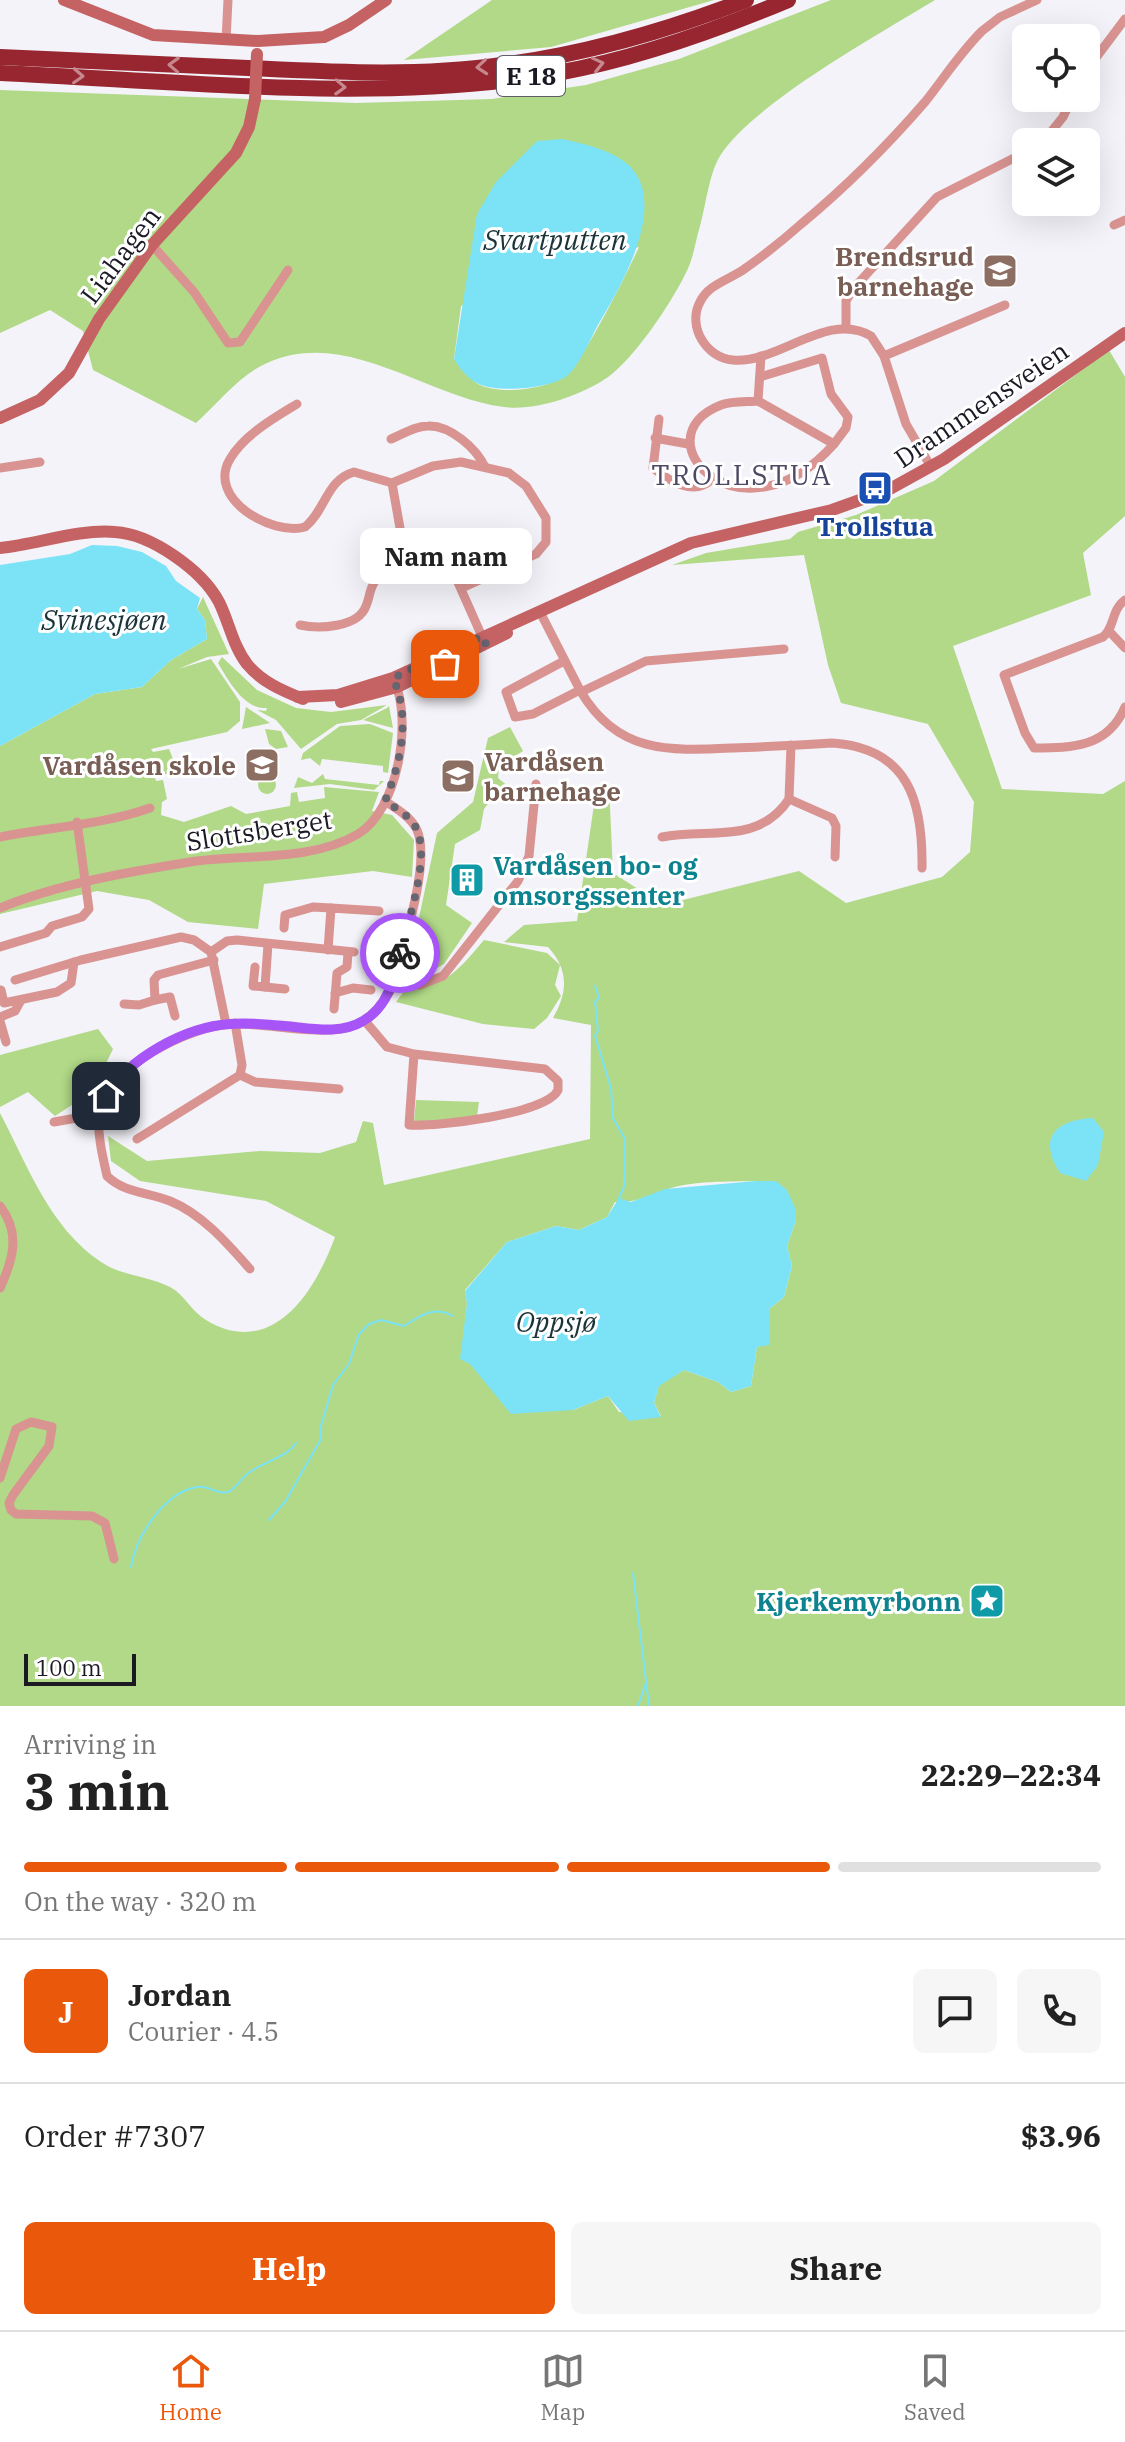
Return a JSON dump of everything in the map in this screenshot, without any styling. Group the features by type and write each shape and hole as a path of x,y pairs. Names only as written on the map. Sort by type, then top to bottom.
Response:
{"highway":[{"name":"E 18","path":"0,57 358,72 434,71 499,66 596,48 662,31 746,0"},
{"name":"E 18","path":"0,73 358,87 501,80 558,73 666,46 788,0"}],"main road":[{"path":"64,0 153,35 226,40 258,47 324,37 349,25 386,0"},
{"name":"Liahagen","path":"0,418 40,400 62,381 106,307 152,245 236,153 249,127 255,99 258,47"},
{"name":"Drammensveien","path":"0,548 109,532 149,540 169,553 215,595 240,653 255,672 278,689 298,697 338,695 395,682 670,551 717,536 843,507 888,490 931,467 1125,333"}],"street":[{"path":"226,40 228,0"},
{"path":"931,467 906,424 884,356 871,336 846,328 761,356 732,360 708,348 696,328 698,303 705,294 784,239 861,172 982,31 1000,17 1037,0"},
{"path":"1100,52 1125,19"},
{"path":"846,328 846,301 853,289 924,208 953,186 1012,159"},
{"path":"1114,225 1125,220"},
{"path":"152,245 194,292 228,343 240,342 288,270"},
{"path":"884,356 1005,305"},
{"path":"758,401 761,356"},
{"path":"655,438 688,444 711,480 748,489 776,486 802,473 834,444 846,428 848,417 831,394 822,358 760,377"},
{"path":"688,444 696,424 709,412 729,403 758,401 834,444"},
{"path":"297,404 265,425 231,458 226,483 239,505 265,522 296,529 317,516 340,477 354,472 392,483 444,463 509,473 526,486 546,518 549,532 546,542 536,554 462,588"},
{"path":"659,419 651,460 658,472 691,488 699,488 711,480"},
{"path":"391,439 418,427 442,428 474,450 485,467"},
{"path":"0,468 40,462"},
{"path":"392,483 400,528"},
{"path":"300,625 331,626 354,618 366,606 375,581 419,562 441,562 452,569 484,640"},
{"path":"1125,600 1114,612 1109,631 1103,637 1004,675 1034,748 1079,747 1097,740 1111,731 1125,707"},
{"path":"540,612 591,709 610,727 633,741 662,749 849,744 890,763 907,781 917,802 922,868"},
{"path":"1109,631 1125,648"},
{"path":"564,661 506,692 515,717 533,714 646,661 784,649"},
{"name":"Slottsberget","path":"0,908 88,883 190,862 300,850 341,842 361,832 375,819 385,801 404,738 395,682"},
{"path":"662,837 755,829 775,816 789,799 791,745"},
{"path":"392,984 420,985 443,976 518,881 529,856 536,784"},
{"path":"789,799 832,818 836,826 835,857"},
{"path":"250,1269 187,1209 153,1195 125,1189 107,1176 99,1114 112,1086 129,1069 171,1042 231,1024 336,1029 365,1021 379,1008 392,984 421,855 418,831 411,820 385,801"},
{"path":"0,837 77,822 107,821 150,808"},
{"path":"0,947 82,917 91,901 77,822"},
{"path":"284,937 285,915 313,907 379,911"},
{"path":"328,950 331,908"},
{"path":"15,980 74,962 181,937 194,940 212,956 242,1065 240,1075 137,1139"},
{"path":"155,1000 154,980 158,975 212,956 227,941 268,944 284,937 328,950 351,952 347,967 337,973 334,1009"},
{"path":"265,987 268,944"},
{"path":"1,990 4,1003 57,992 71,983 74,962"},
{"path":"266,968 251,967 253,986 285,989"},
{"path":"335,993 353,988 371,990"},
{"path":"124,1004 155,1000 169,993 175,1016"},
{"path":"6,1042 0,1019 15,1011 21,1000"},
{"path":"365,1021 387,1047 414,1054 545,1069 558,1081 558,1090 547,1101 489,1117 438,1127 409,1125 414,1054"},
{"path":"240,1075 255,1082 339,1089"},
{"path":"54,1122 99,1114"},
{"path":"0,1206 12,1227 14,1246 11,1264 0,1288"},
{"path":"0,1478 16,1429 31,1422 52,1427 49,1446 13,1495 9,1503 11,1510 16,1514 92,1516 105,1523 114,1559"}],"green space":[{"path":"492,0 714,0 551,47 404,60"},
{"path":"831,0 935,0 788,92 736,136 716,163 691,261 674,295 626,361 614,373 580,392 542,405 504,407 474,401 351,357 321,353 290,355 250,372 196,423 93,370 83,331 50,310 0,333 0,90 356,103 492,99 586,85 679,59","holes":["639,247 582,355 557,381 524,389 489,388 477,383 454,359 461,306"]},
{"path":"1109,350 1125,377 1125,516 1083,553 1091,595 953,646 1002,789 1103,794 1125,781 1125,1706 0,1706 0,1113 42,1194 67,1231 83,1248 109,1267 170,1287 206,1320 230,1330 251,1332 271,1326 303,1298 316,1279 335,1237 266,1201 140,1181 111,1161 108,1136 147,1161 260,1151 320,1153 356,1142 363,1121 373,1123 384,1185 590,1139 591,1025 553,1018 562,999 564,981 560,964 548,947 504,942 524,925 577,921 597,784 609,785 613,873 663,905 799,871 846,903 942,877 970,852 974,802 928,724 841,703 828,665 804,555 672,565 706,553 790,539 798,532 856,515 934,481","holes":["756,1181 796,1220 787,1246 792,1266 784,1297 769,1309 769,1344 757,1347 751,1386 731,1392 718,1382 684,1370 659,1385 654,1403 661,1416 619,1412 608,1396 573,1410 461,1359 467,1304 465,1290 507,1242 556,1226 579,1230 607,1217 615,1202 710,1182"]},
{"path":"203,597 229,654 207,657 178,669 211,659 240,702 240,721 227,732 151,749 153,752 169,749 178,771 155,777 156,781 163,780 167,799 162,802 161,815 184,822 231,806 246,814 290,806 291,793 297,792 299,802 325,798 324,787 379,792 372,811 392,815 414,840 412,877 373,871 264,884 258,929 188,922 149,900 97,891 0,914 0,746 95,694 142,687 171,660 207,639 205,620 197,609"},
{"path":"222,657 257,690 296,708 331,712 387,705 361,720 337,724 301,749 276,720 257,710 266,711 267,708 252,704 238,693 218,663"},
{"path":"389,706 393,728 363,720 387,708"},
{"path":"246,707 270,723 242,729"},
{"path":"370,724 393,733 388,773 383,772 383,766 322,759 320,766 310,758 301,760 303,753 340,726"},
{"path":"510,727 523,751 499,766 498,778 514,791 493,797 484,809 480,830 455,844 446,905 472,923 444,964 421,977 407,974 437,833 473,802 488,738"},
{"path":"265,729 281,731 288,747 276,749 269,744"},
{"path":"323,774 325,779 379,785 380,781 384,781 374,790 330,784 294,788 298,777 312,783"},
{"path":"263,776 271,776 276,785 274,792 263,794 258,789 258,781"},
{"path":"484,940 547,953 560,965 555,985 561,996 547,1018 534,1029 483,1024 396,1002 406,988 431,985 451,975"},
{"path":"98,1029 113,1049 92,1092 55,1116 28,1092 0,1107 0,1055"},
{"path":"416,1100 479,1102 477,1116 436,1123 414,1121"}],"water":[{"name":"Svartputten","path":"562,139 610,153 625,162 638,178 644,196 639,240 621,283 568,375 538,386 511,389 487,387 468,377 454,359 477,214 496,182 537,141"},
{"name":"Svinesjøen","path":"92,545 117,546 142,552 166,566 176,581 200,598 197,609 205,620 207,639 171,660 142,687 95,694 0,746 0,565 70,554"},
{"path":"1093,1118 1104,1132 1098,1165 1086,1181 1060,1173 1050,1150 1054,1133 1069,1122"},
{"name":"Oppsjø","path":"776,1181 787,1190 795,1208 796,1220 787,1246 792,1266 784,1297 769,1309 769,1345 757,1347 751,1386 731,1392 718,1382 684,1370 659,1386 654,1403 661,1417 629,1421 608,1396 573,1410 511,1414 470,1364 460,1359 467,1304 465,1291 507,1242 556,1226 579,1230 607,1217 619,1198 631,1202 665,1189"}],"waterway":[{"path":"595,986 599,998 595,1002 598,1031 595,1036 611,1088 613,1118 625,1139 624,1187 619,1198"},
{"path":"269,1520 285,1502 321,1439 321,1426 333,1385 349,1364 359,1334 369,1324 381,1320 404,1326 433,1312 453,1316"},
{"path":"131,1567 146,1529 174,1497 198,1487 228,1492 247,1474 287,1452 296,1443"},
{"path":"633,1573 649,1706"},
{"path":"638,1706 645,1685"}],"way so far":[{"path":"400,953 420,869 421,845 418,831 411,820 385,801 404,738 399,695 393,678 482,636 486,644 445,664"}],"place":[{"name":"Brendsrud barnehage","path":"1000,271"},
{"name":"Trollstua","path":"875,488"},
{"name":"Nam nam","path":"445,664"},
{"name":"Vardåsen skole","path":"262,765"},
{"name":"Vardåsen barnehage","path":"458,776"},
{"name":"Vardåsen bo- og omsorgssenter","path":"467,880"},
{"name":"Kjerkemyrbonn","path":"987,1601"}],"district":[{"name":"TROLLSTUA","path":"742,474"}],"route":[{"path":"106,1096 121,1076 148,1056 171,1042 213,1027 235,1023 336,1029 365,1021 390,992 400,953"}]}
